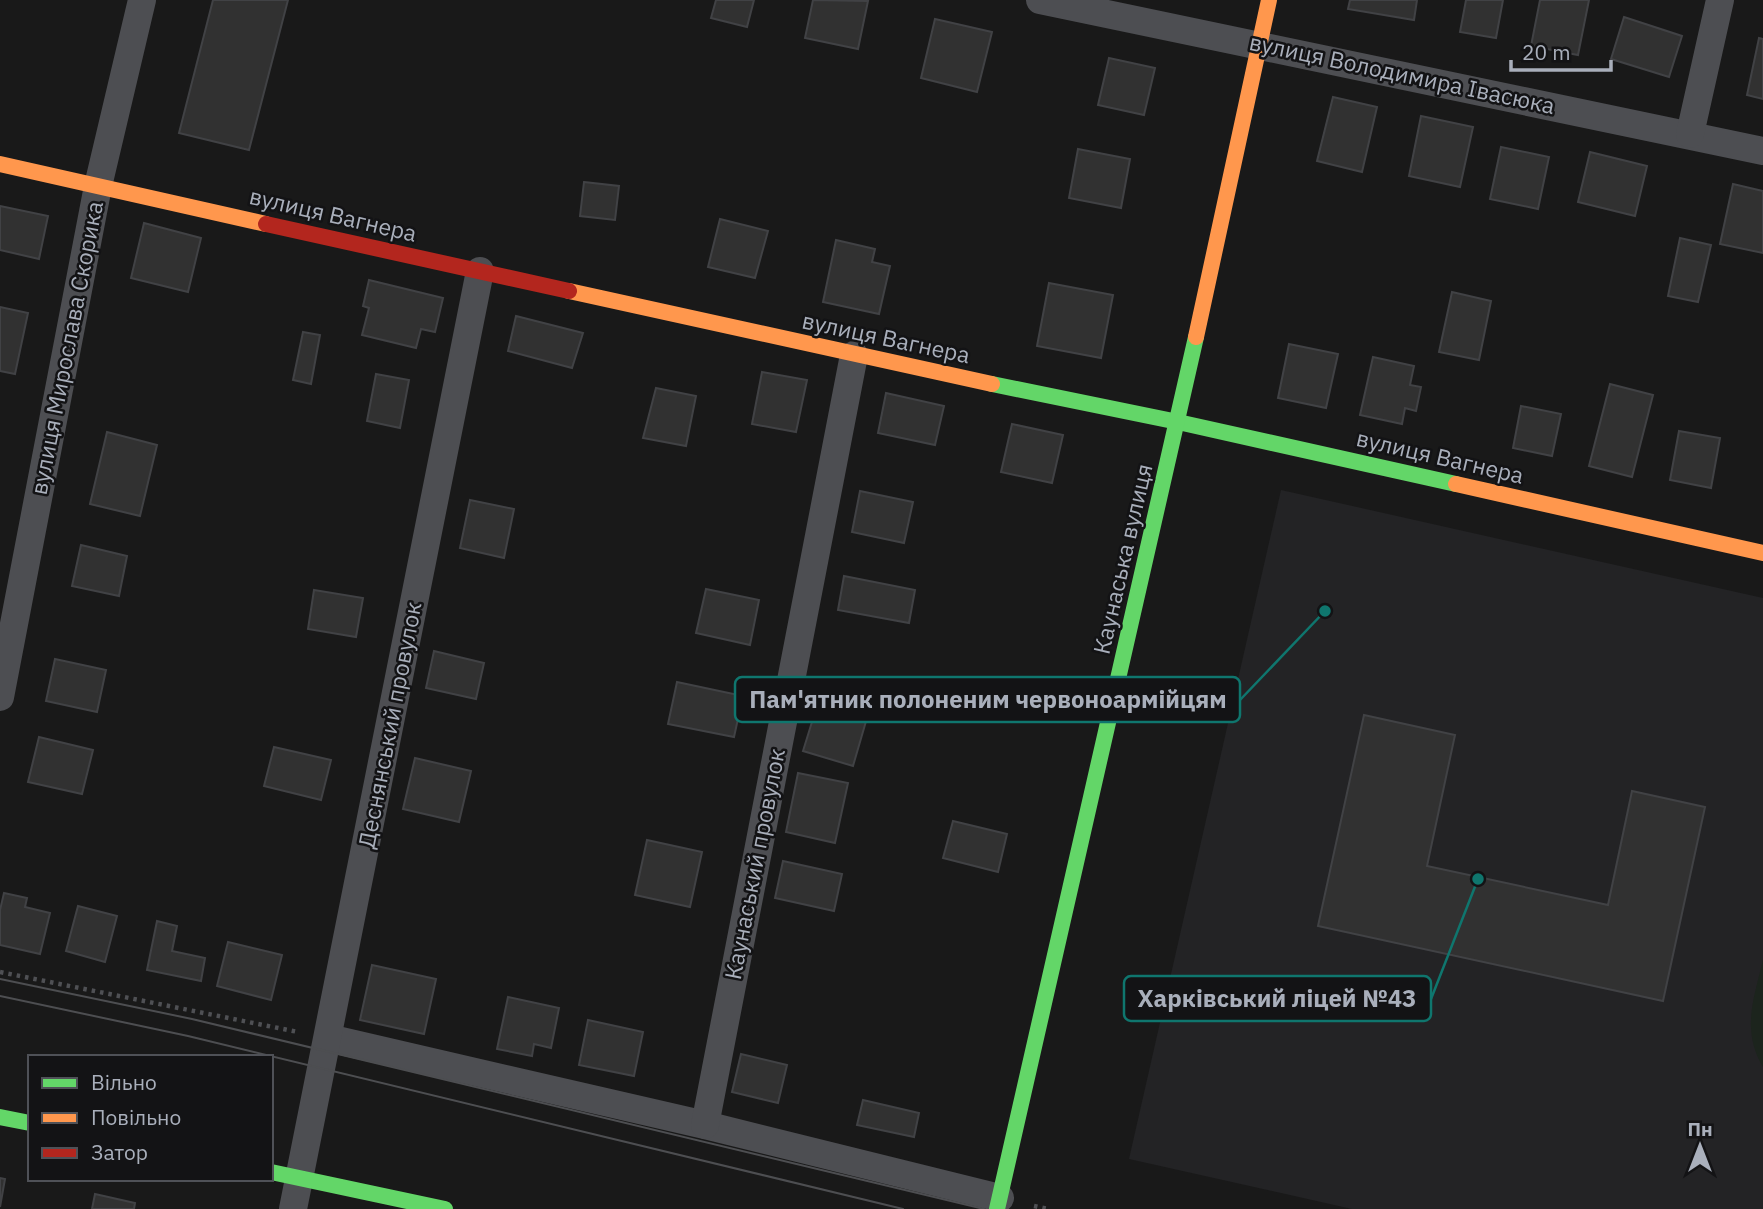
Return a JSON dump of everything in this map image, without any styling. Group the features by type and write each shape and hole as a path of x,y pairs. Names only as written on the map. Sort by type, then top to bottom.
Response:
{"street":[{"name":"вулиця Мирослава Скорика","path":"0,697 98,186 142,0"},
{"name":"вулиця Володимира Івасюка","path":"1040,0 1763,151"},
{"name":"Каунаська вулиця","path":"998,1203 1178,422 1269,0"},
{"path":"1690,134 1720,0"},
{"name":"вулиця Вагнера","path":"0,163 854,355 1178,422 1763,553"},
{"name":"Деснянський провулок","path":"293,1209 481,271"},
{"name":"Каунаський провулок","path":"705,1125 854,355"},
{"path":"328,1038 705,1125 998,1203"},
{"path":"0,1117 28,1123"},
{"path":"273,1172 445,1209"}],"path":[{"path":"0,972 328,1038"}],"shaded area":[{"path":"1281,490 1763,598 1763,1209 1352,1209 1129,1159"},
{"path":"1763,960 1763,1067 1752,1040 1751,1014"}],"building":[{"path":"213,0 288,0 249,150 179,133"},
{"path":"716,0 754,0 747,27 711,18"},
{"path":"813,0 868,1 858,49 805,38"},
{"path":"1350,0 1417,0 1414,20 1348,9"},
{"path":"1466,0 1503,0 1496,38 1460,32"},
{"path":"1540,0 1589,0 1578,55 1531,46"},
{"path":"1624,17 1682,36 1669,77 1611,59"},
{"path":"935,19 992,32 977,92 921,78"},
{"path":"1759,38 1763,39 1763,99 1747,95"},
{"path":"1109,58 1155,68 1144,115 1098,105"},
{"path":"1333,97 1377,107 1362,172 1317,161"},
{"path":"1421,116 1473,127 1460,187 1409,176"},
{"path":"1501,147 1549,157 1538,209 1490,199"},
{"path":"1078,149 1130,159 1121,208 1069,198"},
{"path":"1590,152 1647,166 1635,216 1578,202"},
{"path":"584,182 619,186 615,220 580,216"},
{"path":"1733,184 1763,191 1763,253 1720,244"},
{"path":"0,206 48,216 39,259 0,250"},
{"path":"720,219 768,231 755,278 708,267"},
{"path":"144,223 201,238 188,292 131,278"},
{"path":"1680,238 1711,245 1698,302 1668,296"},
{"path":"836,240 875,249 872,262 890,266 879,314 823,302"},
{"path":"369,280 443,298 435,332 421,329 416,348 362,335 369,308 363,306"},
{"path":"1049,283 1113,295 1101,358 1037,346"},
{"path":"1452,292 1491,301 1479,360 1439,352"},
{"path":"0,307 28,313 15,374 0,371"},
{"path":"516,316 583,333 572,368 508,351"},
{"path":"303,332 320,335 311,384 293,380"},
{"path":"1289,344 1338,354 1326,408 1278,398"},
{"path":"1373,357 1414,366 1410,385 1421,387 1416,411 1405,408 1402,424 1360,415"},
{"path":"762,372 807,380 796,432 752,424"},
{"path":"376,374 409,380 400,428 367,421"},
{"path":"1610,384 1653,395 1632,477 1589,466"},
{"path":"656,388 696,396 686,446 643,438"},
{"path":"886,393 944,406 935,445 878,433"},
{"path":"1521,406 1561,414 1552,456 1513,448"},
{"path":"1012,424 1063,435 1052,483 1001,472"},
{"path":"1679,431 1720,438 1711,488 1670,480"},
{"path":"107,432 157,445 140,516 90,504"},
{"path":"860,491 913,502 904,543 852,532"},
{"path":"470,500 514,509 504,558 460,548"},
{"path":"81,545 127,556 119,596 72,586"},
{"path":"844,576 915,590 909,623 838,610"},
{"path":"706,589 759,600 750,645 696,633"},
{"path":"314,590 363,598 356,637 308,629"},
{"path":"434,651 484,663 476,699 426,688"},
{"path":"55,659 106,670 97,712 46,701"},
{"path":"677,682 743,696 734,737 668,724"},
{"path":"820,696 869,711 853,766 803,751"},
{"path":"1364,715 1455,735 1427,866 1608,905 1632,791 1705,807 1663,1001 1318,926"},
{"path":"39,737 93,750 82,794 28,782"},
{"path":"274,747 331,760 321,800 264,786"},
{"path":"415,758 471,771 459,822 403,809"},
{"path":"798,773 848,783 835,843 786,832"},
{"path":"953,821 1007,834 998,872 943,858"},
{"path":"647,840 702,852 690,907 635,895"},
{"path":"783,861 842,874 834,911 775,898"},
{"path":"4,893 27,898 25,907 50,913 40,954 0,945 0,910"},
{"path":"78,906 117,916 105,962 66,951"},
{"path":"157,921 177,926 172,951 205,958 201,981 147,970"},
{"path":"228,942 282,955 271,1000 217,986"},
{"path":"372,965 436,979 424,1034 360,1020"},
{"path":"508,997 559,1008 551,1048 534,1044 532,1056 497,1049"},
{"path":"588,1020 643,1032 634,1076 579,1065"},
{"path":"741,1054 787,1065 778,1103 732,1092"},
{"path":"863,1100 919,1113 914,1137 857,1125"},
{"path":"0,1178 5,1179 0,1207"},
{"path":"95,1194 135,1203 134,1209 92,1209"}],"tram line":[{"path":"0,979 192,1019 984,1209"},
{"path":"0,996 267,1055"},
{"path":"273,1057 903,1209"}],"traffic: fast":[{"path":"997,1209 1196,337"},
{"path":"992,384 1456,484"},
{"path":"0,1117 28,1123"},
{"path":"273,1172 445,1209"}],"traffic: slow":[{"path":"1196,337 1269,0"},
{"path":"0,164 266,224"},
{"path":"569,291 992,384"},
{"path":"1456,484 1763,553"}],"traffic: jam":[{"path":"266,224 569,291"}],"place":[{"name":"Пам'ятник полоненим червоноармійцям","path":"1325,611"},
{"name":"Харківський ліцей №43","path":"1478,879"}]}
